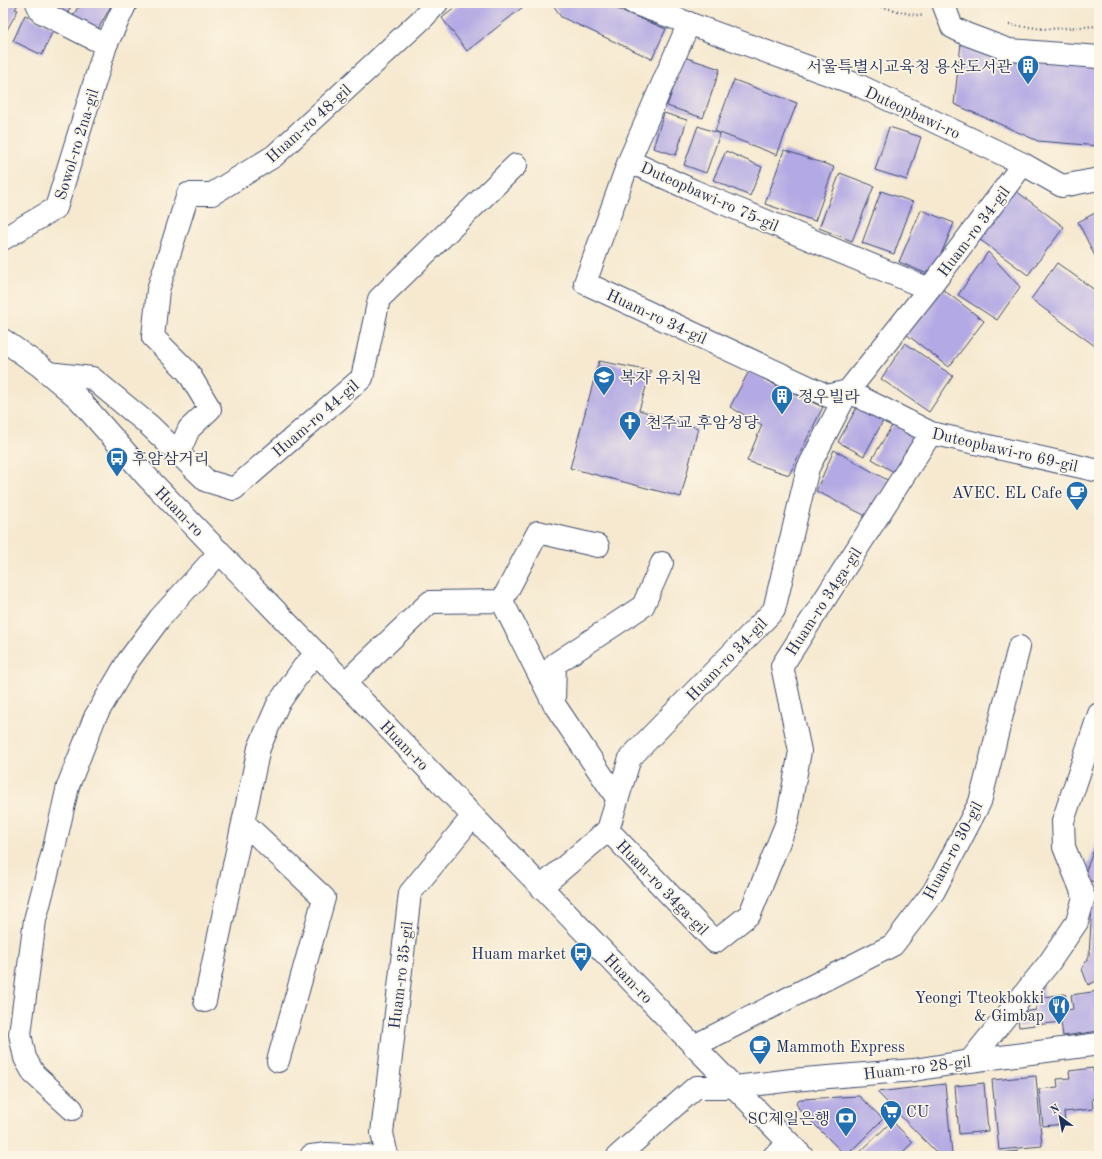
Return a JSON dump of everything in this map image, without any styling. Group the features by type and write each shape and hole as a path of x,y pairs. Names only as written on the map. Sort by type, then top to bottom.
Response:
{"street":[{"path":"37,3 41,12 106,45"},
{"name":"Sowol-ro 2na-gil","path":"3,239 56,208 106,45 126,3"},
{"name":"Huam-ro 48-gil","path":"178,454 190,429 210,409 188,372 153,337 158,290 188,194 212,194 274,156 418,23 437,3"},
{"name":"Duteopbawi-ro","path":"633,3 858,85 1023,164 1062,186 1099,179"},
{"path":"943,3 952,27 966,34 1010,50 1099,57"},
{"name":"Duteopbawi-ro 75-gil","path":"688,23 629,160 694,191 929,289"},
{"name":"Huam-ro 34-gil","path":"629,160 585,283 828,396 848,391"},
{"name":"Huam-ro 34-gil","path":"608,830 630,758 774,610 808,468 848,391 929,289 1023,164"},
{"name":"Huam-ro 44-gil","path":"48,373 92,378 149,425 207,481 234,488 362,378 379,299 516,165"},
{"name":"Huam-ro","path":"3,340 40,366 78,398 148,478 735,1087 789,1152"},
{"name":"Duteopbawi-ro 69-gil","path":"848,391 931,433 1099,470"},
{"name":"Huam-ro 34ga-gil","path":"608,830 715,942 750,914 787,822 800,751 782,666 931,433"},
{"path":"502,601 538,532 598,546"},
{"path":"72,1109 34,1074 25,1058 20,1034 35,920 55,844 68,786 95,717 128,660 160,618 220,552"},
{"path":"554,704 555,664 642,606 662,563"},
{"path":"502,601 554,704 617,798"},
{"path":"346,683 430,602 502,601"},
{"name":"Huam-ro 30-gil","path":"694,1046 893,945 934,891 980,802 1019,647"},
{"path":"205,1001 259,748 278,704 303,668 317,653"},
{"path":"970,1061 1049,963 1077,922 1084,897 1064,847 1063,821 1099,714"},
{"name":"Huam-ro 35-gil","path":"387,1156 382,1133 410,893 473,816"},
{"path":"243,822 324,898 278,1061"},
{"path":"541,887 608,830"},
{"name":"Huam-ro 28-gil","path":"619,1156 696,1087 735,1087 792,1080 914,1070 1099,1044"},
{"path":"311,1156 327,1154 367,1156"}],"building":[{"path":"3,3 19,3 15,9 18,10 4,35 3,34"},
{"path":"46,3 73,3 67,14"},
{"path":"83,3 112,4 98,29 73,16 78,7 80,8"},
{"path":"461,3 528,3 467,51 442,18"},
{"path":"552,3 603,3 666,29 652,59 561,17"},
{"path":"25,15 54,28 42,55 13,41"},
{"name":"서울특별시교육청 용산도서관","path":"961,43 1099,68 1099,146 1038,141 954,104"},
{"path":"684,57 720,69 703,118 667,106"},
{"path":"734,80 797,103 777,155 715,131"},
{"path":"664,113 687,120 676,155 653,148"},
{"path":"698,126 720,134 706,173 684,165"},
{"path":"889,127 921,137 907,180 875,170"},
{"path":"784,150 834,167 815,221 765,204"},
{"path":"726,151 762,167 750,196 713,180"},
{"path":"840,173 874,186 852,241 819,228"},
{"path":"1012,188 1064,227 1028,275 975,236"},
{"path":"881,191 913,202 894,254 862,243"},
{"path":"921,210 954,223 932,276 899,262"},
{"path":"1099,211 1099,254 1095,256 1078,222"},
{"path":"988,252 1020,287 997,320 958,295"},
{"path":"1057,263 1099,293 1099,349 1031,299"},
{"path":"941,288 984,321 949,367 906,334"},
{"path":"905,343 953,376 929,412 881,379"},
{"path":"599,361 651,371 639,410 698,428 681,497 570,468"},
{"name":"정우빌라","path":"749,371 785,390 823,407 789,475 747,461 762,425 730,407"},
{"path":"857,407 883,421 864,456 838,442"},
{"path":"893,424 918,439 897,474 872,459"},
{"path":"834,450 889,481 868,517 816,491"},
{"path":"1099,837 1099,884 1083,878"},
{"path":"1099,904 1099,980 1088,985 1082,969 1089,956 1092,905"},
{"path":"1042,983 1044,997 1065,994 1068,1010 1073,1009 1071,995 1099,991 1099,1031 1063,1036 1061,1022 1019,1027 1017,1013 1036,1010 1034,991"},
{"path":"1093,1068 1093,1072 1099,1071 1099,1099 1092,1099 1093,1109 1064,1112 1065,1124 1043,1126 1039,1089 1058,1087 1057,1079 1070,1078 1069,1071"},
{"path":"1036,1076 1042,1146 999,1150 992,1080"},
{"path":"984,1083 988,1131 959,1134 955,1086"},
{"path":"945,1084 952,1154 940,1156 877,1092"},
{"name":"SC제일은행","path":"859,1096 883,1119 846,1156 799,1109 796,1103 801,1099"},
{"name":"CU","path":"892,1121 913,1142 899,1156 856,1156"},
{"path":"1017,1151 1017,1156 987,1156 987,1155"}],"place":[{"name":"서울특별시교육청 용산도서관","path":"1028,86"},
{"name":"복자 유치원","path":"604,396"},
{"name":"정우빌라","path":"782,416"},
{"name":"천주교 후암성당","path":"630,442"},
{"name":"후암삼거리","path":"117,478"},
{"name":"AVEC. EL Cafe","path":"1077,512"},
{"name":"Huam market","path":"581,972"},
{"name":"Yeongi Tteokbokki & Gimbap","path":"1059,1026"},
{"name":"Mammoth Express","path":"760,1066"},
{"name":"CU","path":"891,1130"},
{"name":"SC제일은행","path":"846,1138"}]}
